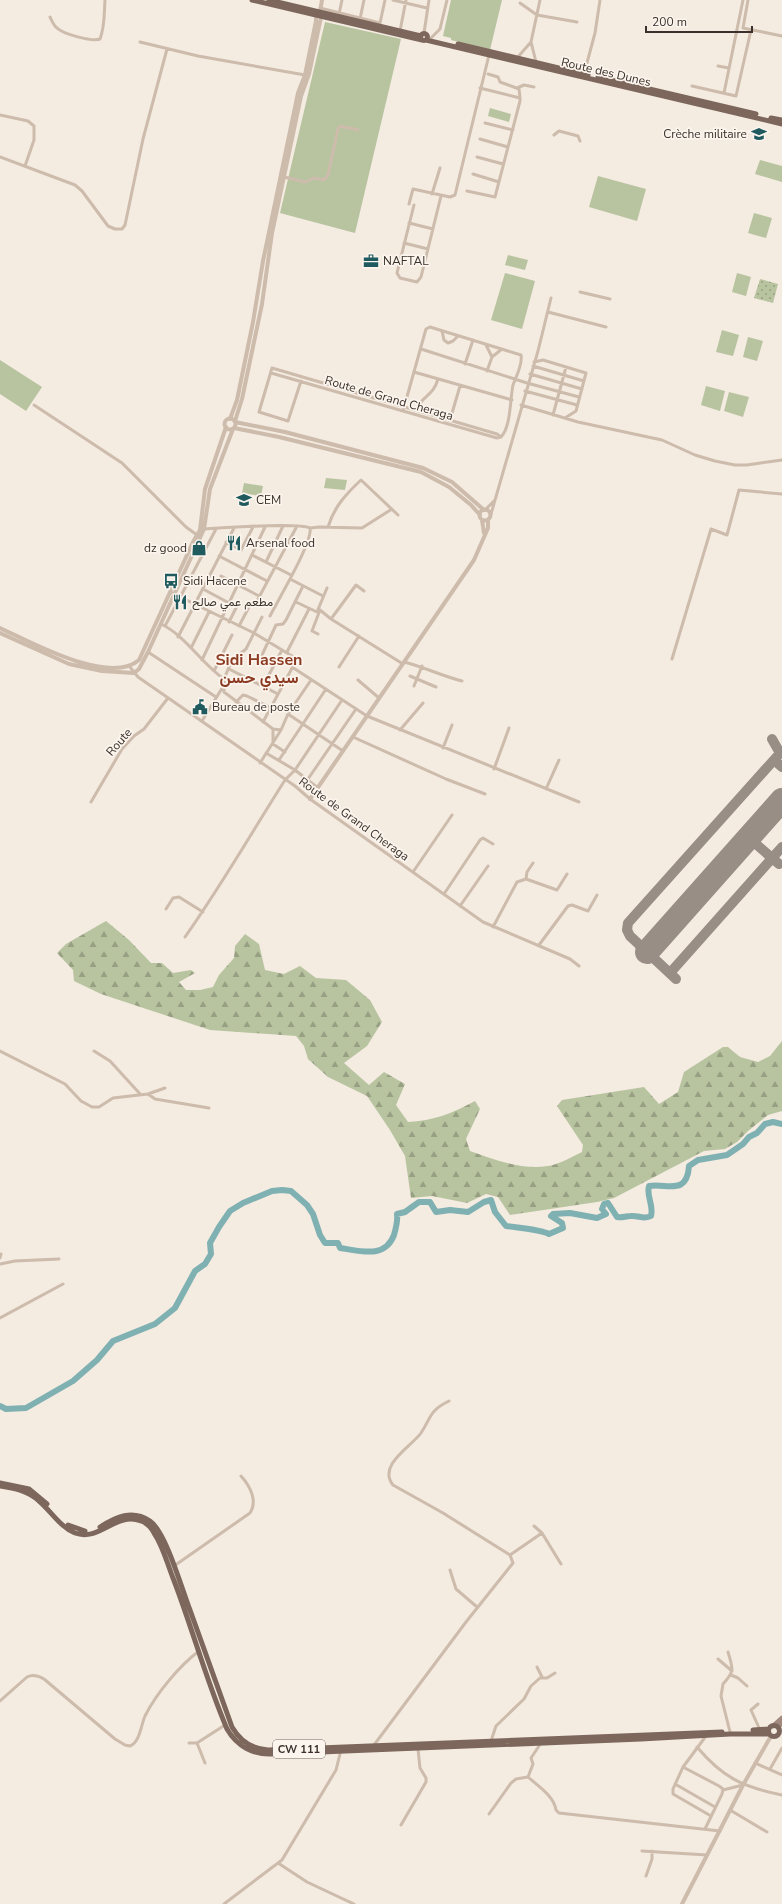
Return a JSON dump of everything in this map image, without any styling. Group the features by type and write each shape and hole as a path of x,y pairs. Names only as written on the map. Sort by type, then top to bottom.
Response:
{"main road":[{"name":"Route des Dunes","path":"252,0 379,25 516,60 782,124"},
{"name":"Route des Dunes","path":"269,0 426,37 489,55 536,62 782,120"},
{"path":"0,1483 23,1487 34,1492 64,1522 78,1532"},
{"path":"0,1486 18,1490 36,1498 61,1524 78,1532"},
{"name":"CW 111","path":"78,1532 94,1530 121,1516 141,1517 150,1521 157,1528 174,1566 232,1727 239,1737 252,1747 264,1750 418,1749 769,1733"},
{"name":"CW 111","path":"78,1532 87,1535 97,1533 115,1522 128,1519 140,1520 150,1527 154,1532 162,1551 225,1725 238,1743 258,1753 272,1754 374,1745 760,1730 769,1733"},
{"path":"769,1733 780,1734 778,1727 782,1718"},
{"path":"769,1733 782,1723"}],"street":[{"path":"50,17 57,29 78,37 96,40 100,38 105,18 105,0"},
{"path":"0,628 77,662 118,669 130,666 142,656 202,529 210,489 233,429 242,399 260,312 272,233 301,96 309,74 322,0"},
{"path":"339,14 342,0"},
{"path":"360,19 364,0"},
{"path":"319,13 339,14 379,25 385,0"},
{"path":"393,0 406,1 427,8"},
{"path":"426,37 427,8 429,0"},
{"path":"426,37 440,29 447,0"},
{"path":"536,62 531,42 540,0"},
{"path":"584,74 595,33 600,0"},
{"path":"724,93 743,0"},
{"path":"748,0 743,28 782,36"},
{"path":"400,31 406,1"},
{"path":"520,3 537,15 577,22"},
{"path":"163,625 172,593 197,535 202,529 205,489 226,427 226,422 230,419 237,400 253,322 267,239 298,93 305,75 319,13"},
{"path":"692,86 736,96 751,30"},
{"path":"140,42 167,49 305,75"},
{"path":"516,60 531,42"},
{"path":"0,157 75,185 82,191 108,226 115,229 122,229 125,225 143,139 167,49"},
{"path":"409,204 413,189 441,196 452,197 456,192 489,55"},
{"path":"718,66 729,68"},
{"path":"467,191 495,197 504,164 520,98 517,88 500,82 498,77 499,72"},
{"path":"488,74 498,77"},
{"path":"512,85 514,80"},
{"path":"517,88 524,85 534,87"},
{"path":"480,88 520,98"},
{"path":"0,115 28,121 34,126 34,140 25,166"},
{"path":"485,123 512,130"},
{"path":"284,177 305,182 314,178 324,180 328,175 338,129 340,126 358,130"},
{"path":"554,135 559,131 578,136 580,142"},
{"path":"480,139 508,147"},
{"path":"477,156 504,164"},
{"path":"432,194 440,168"},
{"path":"473,174 499,182"},
{"path":"414,205 397,275 400,278 417,282 421,279 441,196"},
{"path":"409,223 433,229"},
{"path":"404,243 428,249"},
{"path":"580,292 610,300"},
{"path":"310,800 342,751 380,699 474,560 488,526 488,520 496,499 551,298"},
{"path":"548,312 606,327"},
{"path":"301,381 288,421 259,412 272,368 404,406 501,437 504,433 512,400 515,379 522,358 521,355 429,327 427,328 404,406 403,411"},
{"path":"442,331 444,340 448,343 453,341 458,336"},
{"path":"465,364 473,340"},
{"path":"486,344 492,357"},
{"path":"421,349 465,364 579,397"},
{"path":"488,370 492,357 502,349"},
{"path":"534,362 543,360 586,373 575,412 565,418"},
{"path":"533,366 584,381"},
{"path":"553,415 556,399 566,367"},
{"path":"414,372 512,400"},
{"name":"Route de Grand Cheraga","path":"271,373 497,438 501,437"},
{"path":"530,374 582,389"},
{"path":"416,410 421,400 430,395 435,388 438,379"},
{"path":"450,420 460,386"},
{"path":"525,391 577,405"},
{"path":"34,405 122,463 186,527 197,535"},
{"path":"521,405 565,418 662,440 695,455 728,463 747,465 782,460"},
{"path":"230,419 423,468 452,482 484,510 491,514"},
{"path":"226,427 228,429 272,436 421,472 449,486 471,505 480,515 484,536"},
{"path":"328,527 332,514 339,504 361,480 398,516"},
{"path":"672,659 711,529 726,535 739,490 782,494"},
{"path":"480,515 496,499"},
{"path":"202,529 283,526 310,528 362,528 392,509"},
{"path":"482,520 488,520"},
{"path":"266,562 283,526"},
{"path":"239,626 249,607 257,601 297,526"},
{"path":"226,542 241,550 253,527"},
{"path":"202,660 265,527"},
{"path":"178,637 234,528"},
{"path":"270,616 309,538 311,533 310,528"},
{"path":"0,633 76,666 102,671 134,673 139,669 202,558 216,529"},
{"path":"252,554 276,567 303,586 324,596"},
{"path":"219,556 268,582"},
{"path":"221,576 259,596"},
{"path":"331,619 356,585 364,591"},
{"path":"262,655 276,625 283,624 286,620 303,586"},
{"path":"296,602 317,612 328,588"},
{"path":"203,589 229,603"},
{"path":"172,593 268,641 297,658 263,722"},
{"path":"229,622 239,602"},
{"path":"287,652 309,609"},
{"path":"318,634 312,631 320,610 331,619 403,663 422,666 442,676 462,681"},
{"path":"190,648 209,612"},
{"path":"262,617 246,649 232,660 224,678 224,692 273,730 281,730"},
{"path":"163,625 214,671 224,678"},
{"path":"214,671 232,635"},
{"path":"339,667 359,636"},
{"path":"263,686 282,650"},
{"path":"148,652 216,697"},
{"name":"Route de Grand Cheraga","path":"130,666 134,673 168,698 483,922 570,959 580,966"},
{"path":"414,686 422,666"},
{"path":"292,667 367,716 494,769 579,802"},
{"path":"229,669 278,694"},
{"path":"410,676 436,687"},
{"path":"260,763 281,730 288,714 311,680"},
{"path":"358,680 380,699"},
{"path":"202,721 224,686"},
{"path":"279,760 326,690"},
{"path":"236,702 243,696 247,696 271,708"},
{"name":"Route","path":"91,802 122,749 144,728 168,698"},
{"path":"185,937 203,912 285,780 295,770 342,700"},
{"path":"400,730 423,703"},
{"path":"308,779 356,709"},
{"path":"288,714 342,751"},
{"path":"443,748 452,725"},
{"path":"494,769 509,728"},
{"path":"273,730 273,744"},
{"path":"353,737 446,779 485,794"},
{"path":"273,744 285,752"},
{"path":"266,753 295,770 318,788"},
{"path":"546,789 559,760"},
{"path":"413,872 452,815"},
{"path":"444,894 480,840 483,838 493,844"},
{"path":"526,879 527,872 532,863"},
{"path":"460,906 488,866"},
{"path":"493,927 517,882 526,879 557,890 567,874"},
{"path":"539,946 568,906 572,905 588,911 597,895"},
{"path":"166,909 173,898 177,897 203,912"},
{"path":"0,1051 65,1084 81,1101 92,1107 99,1107 113,1098 148,1094 165,1088"},
{"path":"94,1052 110,1061 141,1095"},
{"path":"148,1094 155,1099 209,1108"},
{"path":"0,1264 15,1261 59,1259"},
{"path":"0,1318 63,1284"},
{"path":"374,1745 477,1608 513,1563 510,1556 443,1513 393,1484 389,1480 388,1472 391,1465 404,1449 421,1434 431,1414 437,1407 449,1401"},
{"path":"174,1566 250,1513 252,1506 251,1491 241,1476"},
{"path":"534,1526 542,1533 561,1564"},
{"path":"510,1556 542,1533"},
{"path":"450,1570 456,1589 477,1608"},
{"path":"0,1701 28,1677 32,1675 39,1676 115,1738 125,1745 130,1746 136,1743 145,1717 153,1701 183,1666 199,1651"},
{"path":"728,1652 732,1671 731,1676 722,1684 721,1688 724,1713 730,1732"},
{"path":"718,1658 732,1671"},
{"path":"537,1667 542,1677"},
{"path":"490,1741 494,1730 500,1721 524,1699 531,1686 542,1677 547,1678 555,1673"},
{"path":"731,1676 738,1678 747,1686"},
{"path":"758,1704 751,1710 760,1730"},
{"path":"189,1743 197,1743 225,1725"},
{"path":"682,1904 769,1733"},
{"path":"706,1736 682,1767 672,1792 674,1795 711,1816"},
{"path":"197,1743 205,1763"},
{"path":"528,1777 533,1764 531,1758 541,1743"},
{"path":"697,1747 718,1770 743,1785 782,1796"},
{"path":"770,1769 782,1748"},
{"path":"224,1904 283,1859 336,1770 341,1749"},
{"path":"401,1825 426,1782 426,1778 421,1770 418,1749"},
{"path":"755,1763 782,1775"},
{"path":"682,1767 719,1786 723,1790"},
{"path":"488,1814 511,1783 516,1779 528,1777"},
{"path":"528,1777 549,1796 559,1813 720,1831"},
{"path":"675,1784 715,1807"},
{"path":"723,1790 743,1785"},
{"path":"705,1829 723,1790"},
{"path":"730,1810 767,1832"},
{"path":"642,1851 708,1855"},
{"path":"646,1876 652,1859 652,1851"},
{"path":"278,1863 307,1882 354,1904"}],"green space":[{"path":"451,0 502,0 490,50 451,40 451,38 443,36"},
{"path":"325,22 401,39 355,233 280,213"},
{"path":"490,108 511,114 509,122 488,116"},
{"path":"760,160 782,166 782,182 755,174"},
{"path":"598,176 646,189 637,221 589,207"},
{"path":"754,213 772,218 766,238 748,233"},
{"path":"508,255 528,260 525,270 505,265"},
{"path":"505,273 535,281 522,329 491,320"},
{"path":"737,273 751,277 746,296 732,292"},
{"path":"760,279 778,284 773,303 754,298"},
{"path":"722,330 739,335 733,356 716,352"},
{"path":"748,337 763,341 757,361 743,357"},
{"path":"0,360 42,387 26,411 0,394"},
{"path":"706,386 725,391 720,411 701,405"},
{"path":"729,392 749,397 743,417 724,411"},
{"path":"326,478 347,480 345,490 324,488"},
{"path":"244,483 263,486 261,496 242,493"},
{"path":"106,921 129,940 151,963 162,963 173,973 191,970 195,973 179,982 186,990 200,990 213,987 219,975 234,958 235,946 245,934 259,944 265,970 284,974 300,966 316,978 346,980 370,1000 382,1022 367,1046 344,1063 369,1085 384,1072 405,1084 396,1105 408,1122 443,1116 475,1101 480,1109 466,1139 470,1151 501,1161 524,1166 546,1166 559,1163 582,1152 583,1145 557,1106 562,1100 644,1087 659,1104 678,1092 684,1072 723,1047 728,1047 740,1057 758,1062 770,1056 782,1041 782,1111 768,1115 737,1142 725,1149 704,1151 614,1198 597,1202 510,1215 498,1197 486,1194 467,1203 432,1196 411,1198 405,1156 390,1130 367,1096 328,1077 308,1059 304,1046 296,1036 210,1030 101,994 74,981 73,970 57,953 66,944"}],"waterway":[{"path":"0,1406 6,1409 26,1408 73,1381 97,1360 113,1341 155,1324 175,1308 195,1271 205,1264 211,1254 210,1243 230,1211 243,1203 272,1191 291,1191 307,1205 313,1214 320,1235 325,1243 338,1243 340,1248 356,1251 372,1252 385,1248 390,1243 394,1235 397,1214 405,1212 419,1202 430,1202 436,1212 450,1210 468,1212 484,1202 491,1200 495,1212 506,1226 545,1232 549,1234 563,1228 562,1223 551,1216 553,1214 570,1213 597,1218 606,1214 602,1209 604,1204 608,1203 617,1217 634,1216 646,1218 651,1216 652,1208 648,1193 649,1186 680,1185 687,1175 689,1166 698,1160 727,1155 743,1144 749,1137 757,1133 765,1124 773,1122 782,1124"}],"taxiway":[{"path":"772,739 780,753"},
{"path":"676,979 630,936 627,930 628,923 782,751"},
{"path":"774,760 782,767"},
{"path":"749,838 779,864"},
{"path":"670,973 782,847"}],"runway":[{"path":"647,952 782,800"}],"place":[{"name":"Crèche militaire","path":"759,134"},
{"name":"NAFTAL","path":"371,261"},
{"name":"CEM","path":"244,500"},
{"name":"Arsenal food","path":"234,543"},
{"name":"dz good","path":"199,548"},
{"name":"Sidi Hacene","path":"171,581"},
{"name":"مطعم عمي صالح","path":"180,602"},
{"name":"Bureau de poste","path":"200,707"}],"district":[{"name":"Sidi Hassen سيدي حسن","path":"259,668"}]}
